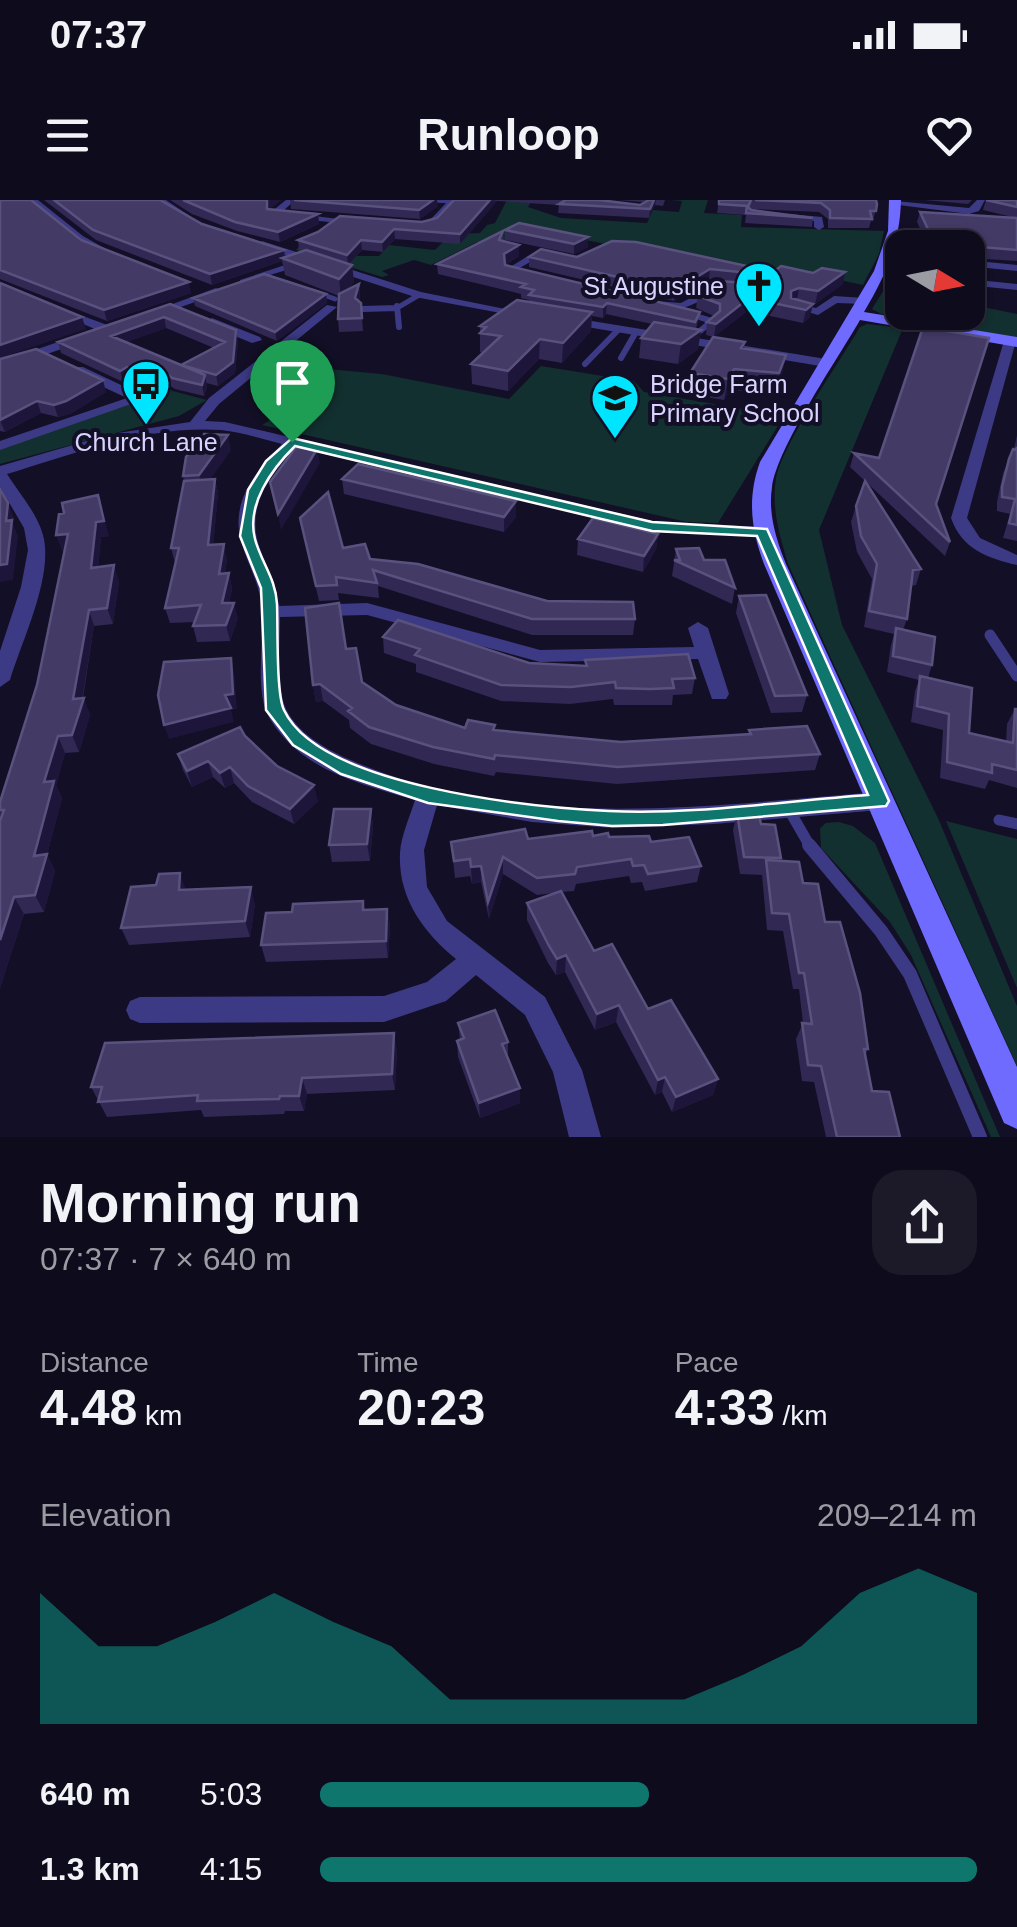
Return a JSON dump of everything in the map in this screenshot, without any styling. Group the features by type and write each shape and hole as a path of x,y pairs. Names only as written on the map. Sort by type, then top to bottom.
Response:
{"street":[{"path":"32,200 80,238 123,259"},
{"path":"160,200 183,217 205,226"},
{"path":"291,200 274,214 376,223"},
{"path":"981,200 973,217 895,202 893,236 881,271 768,462 760,484 762,532 1017,1110"},
{"path":"407,225 428,225 453,201"},
{"path":"772,216 819,219 819,227"},
{"path":"324,231 337,220"},
{"path":"247,240 419,295 826,363"},
{"path":"280,250 297,244"},
{"path":"522,250 557,257"},
{"path":"534,278 510,270 538,254"},
{"path":"140,318 308,260"},
{"path":"985,265 1017,268"},
{"path":"881,271 885,272"},
{"path":"698,281 732,288"},
{"path":"985,284 1017,287"},
{"path":"647,302 674,308 688,305 715,285"},
{"path":"194,286 212,293"},
{"path":"818,312 834,299 1013,342 959,518 962,530 983,549 1017,560"},
{"path":"43,303 106,330"},
{"path":"174,306 188,312"},
{"path":"796,307 834,315"},
{"path":"196,424 214,401 325,308"},
{"path":"582,323 595,314"},
{"path":"204,318 239,329 256,340"},
{"path":"0,366 122,324"},
{"path":"40,352 139,399"},
{"path":"0,446 164,390"},
{"path":"0,680 34,566 36,544 34,532 0,473 144,430 196,424 224,426 652,526 762,532"},
{"path":"292,442 270,464 254,490 248,514 247,536 269,588 274,710 299,740 347,770 428,796 612,819 880,801"},
{"path":"271,612 366,609 540,656 706,653"},
{"path":"698,628 719,694"},
{"path":"428,796 412,850 415,888 438,929 536,1006 567,1070 585,1137"},
{"path":"140,1010 384,1009 436,992 474,960"}],"lane":[{"path":"434,200 453,201"},
{"path":"264,275 288,282"},
{"path":"304,288 325,308"},
{"path":"363,309 397,308 419,295"},
{"path":"397,308 399,327"},
{"path":"674,308 712,321 700,330"},
{"path":"585,364 620,329"},
{"path":"621,358 636,332"},
{"path":"990,634 1017,676"},
{"path":"1002,654 1017,655"},
{"path":"788,807 800,835 874,920 910,974 980,1137"},
{"path":"999,820 1017,824"}],"green space":[{"path":"507,200 532,200 528,207 561,218 647,223 653,210 679,212 682,201 671,200 708,200 704,213 742,215 741,227 884,231 879,254 863,285 830,278 786,278 527,229 494,245 477,242 431,265 414,260 382,271 389,275 382,277 296,250 300,245 356,256 379,256 389,245 435,250 451,234 480,233 495,223"},
{"path":"885,288 885,315 872,309"},
{"path":"985,307 1017,314 1017,338 972,330 985,330"},
{"path":"867,324 902,330 819,530 842,625 938,818 1017,1006 1017,1066 788,564 777,522 776,479 781,464 860,327"},
{"path":"273,364 382,374 509,399 541,366 634,381 644,392 784,416 718,523 687,522 262,425 312,396 308,379 262,372"},
{"path":"169,390 207,400 179,416 0,464 0,449"},
{"path":"946,821 1017,839 1017,988"},
{"path":"839,822 853,826 875,843 1000,1137 991,1137 911,955 890,922 821,848 820,828"}],"building":[{"path":"0,200 31,200 81,240 189,282 104,310 0,270"},
{"path":"54,200 160,200 202,224 284,250 210,274 93,230"},
{"path":"183,200 267,200 267,209 318,214 278,232 235,222"},
{"path":"294,200 433,200 419,210"},
{"path":"454,200 490,200 460,234 394,229 382,242 361,240 347,255 298,240 340,216 422,222 437,218"},
{"path":"566,200 640,205 654,200 650,209 559,204"},
{"path":"719,200 751,200 751,210 813,218 746,213 747,206 719,204"},
{"path":"755,200 876,200 877,204 876,211 870,211 872,219 830,218 830,210 821,203"},
{"path":"986,200 1017,200 1017,207"},
{"path":"920,212 1017,218 1017,250 985,247 985,230 928,230"},
{"path":"519,223 588,237 574,244 505,230"},
{"path":"503,231 499,240 519,245 504,254 505,265 700,312 695,322 607,303 603,307 529,295 534,290 521,287 526,284 437,264"},
{"path":"612,241 636,242 751,267 762,264 749,273 710,269 675,290 529,257 541,249 577,257"},
{"path":"306,250 352,265 339,279 282,258"},
{"path":"781,266 813,273 822,268 845,272 818,291 791,291 791,298 813,304 806,310 749,298 716,324 707,322 720,311 720,304 698,296 720,281 758,284"},
{"path":"264,274 326,294 275,332 193,298"},
{"path":"0,283 82,317 0,345"},
{"path":"359,284 355,298 361,303 362,318 338,319 339,294"},
{"path":"517,300 592,312 563,343 540,339 508,371 471,364 501,336 480,333 486,327 480,326"},
{"path":"170,304 236,330 233,362 216,375 181,365 205,375 202,385 172,378 163,371 148,374 127,367 120,371 58,342","holes":["164,317 225,342 181,365 111,336"]},
{"path":"654,322 701,330 681,344 641,338"},
{"path":"922,330 989,338 936,504 950,542 854,453 879,458"},
{"path":"713,337 745,342 741,348 786,355 779,373 734,369 728,379 690,373"},
{"path":"36,349 103,380 66,401 54,405 37,401 0,420 0,359"},
{"path":"204,434 228,435 199,475 183,476 186,457"},
{"path":"296,447 317,449 278,514 270,482"},
{"path":"1017,447 1017,525 1009,523 1015,499 1002,497 1002,487 1009,459"},
{"path":"358,464 516,501 504,517 342,479"},
{"path":"215,479 208,545 224,544 219,574 229,573 222,603 234,603 226,625 193,626 201,605 165,608 179,548 171,548 184,481"},
{"path":"865,481 921,569 913,570 907,619 869,611 877,564 861,536 856,506"},
{"path":"0,489 8,503 6,521 12,520 7,564 0,565"},
{"path":"328,492 343,548 365,544 370,559 418,564 547,601 633,602 635,619 532,619 373,570 377,583 336,577 337,585 316,586 300,518"},
{"path":"98,495 104,521 96,522 91,568 114,565 107,608 89,610 73,699 84,698 72,735 58,736 44,782 54,781 34,856 47,854 35,895 14,897 0,940 0,821 4,810 0,810 0,802 37,685 68,534 56,535 59,514 64,513 62,503"},
{"path":"593,518 658,534 644,556 578,539"},
{"path":"699,548 704,560 725,560 735,588 674,560 680,560 676,549"},
{"path":"766,595 807,695 775,696 739,596"},
{"path":"339,603 346,649 356,648 362,682 396,705 465,728 468,720 495,725 493,730 621,742 751,734 749,730 807,726 820,754 618,767 495,755 494,759 433,747 369,727 348,711 352,708 320,684 313,685 305,608"},
{"path":"398,620 529,663 587,666 585,660 688,654 695,678 672,679 674,688 650,689 616,688 615,682 571,687 501,685 415,655 420,649 383,637"},
{"path":"896,628 935,637 932,665 893,656"},
{"path":"231,658 233,694 225,695 231,708 164,725 158,695 164,662"},
{"path":"920,676 972,688 969,733 1013,743 1017,709 1017,770 992,764 992,773 947,762 949,714 917,706"},
{"path":"240,727 277,766 314,785 290,809 248,786 230,767 220,773 208,761 187,771 178,754"},
{"path":"334,809 371,809 367,844 329,845"},
{"path":"758,811 761,824 775,825 781,858 744,857 737,813"},
{"path":"525,829 528,839 592,831 593,836 649,836 651,842 689,837 701,866 648,874 644,865 633,866 631,859 577,867 575,874 537,878 503,857 488,902 481,866 471,867 470,859 454,861 451,842"},
{"path":"766,860 799,862 803,883 818,884 825,922 840,922 860,993 872,1091 889,1092 900,1137 837,1137 821,1066 808,1065 802,1023 812,1024 804,973 799,973 789,914 772,913"},
{"path":"180,873 179,890 251,887 245,921 121,928 131,887 156,885 159,874"},
{"path":"561,891 594,951 612,944 648,1009 671,1000 718,1079 676,1097 665,1077 658,1080 619,1005 597,1014 566,955 557,959 527,903"},
{"path":"363,901 363,910 387,909 386,941 261,945 266,913 292,912 293,904"},
{"path":"495,1010 508,1042 502,1044 520,1088 479,1103 457,1041 464,1038 458,1023"},
{"path":"394,1033 392,1074 302,1078 299,1096 197,1101 198,1095 98,1102 102,1087 91,1087 105,1043"}],"place":[{"name":"St Augustine","path":"759,328"},
{"name":"Church Lane","path":"146,426"},
{"name":"Bridge Farm Primary School","path":"615,440"}],"route":[{"path":"292,442 652,526 762,532 880,801 612,819 428,796 347,770 299,740 274,710 269,588 247,536 248,514 254,490 270,464 292,442"}]}
